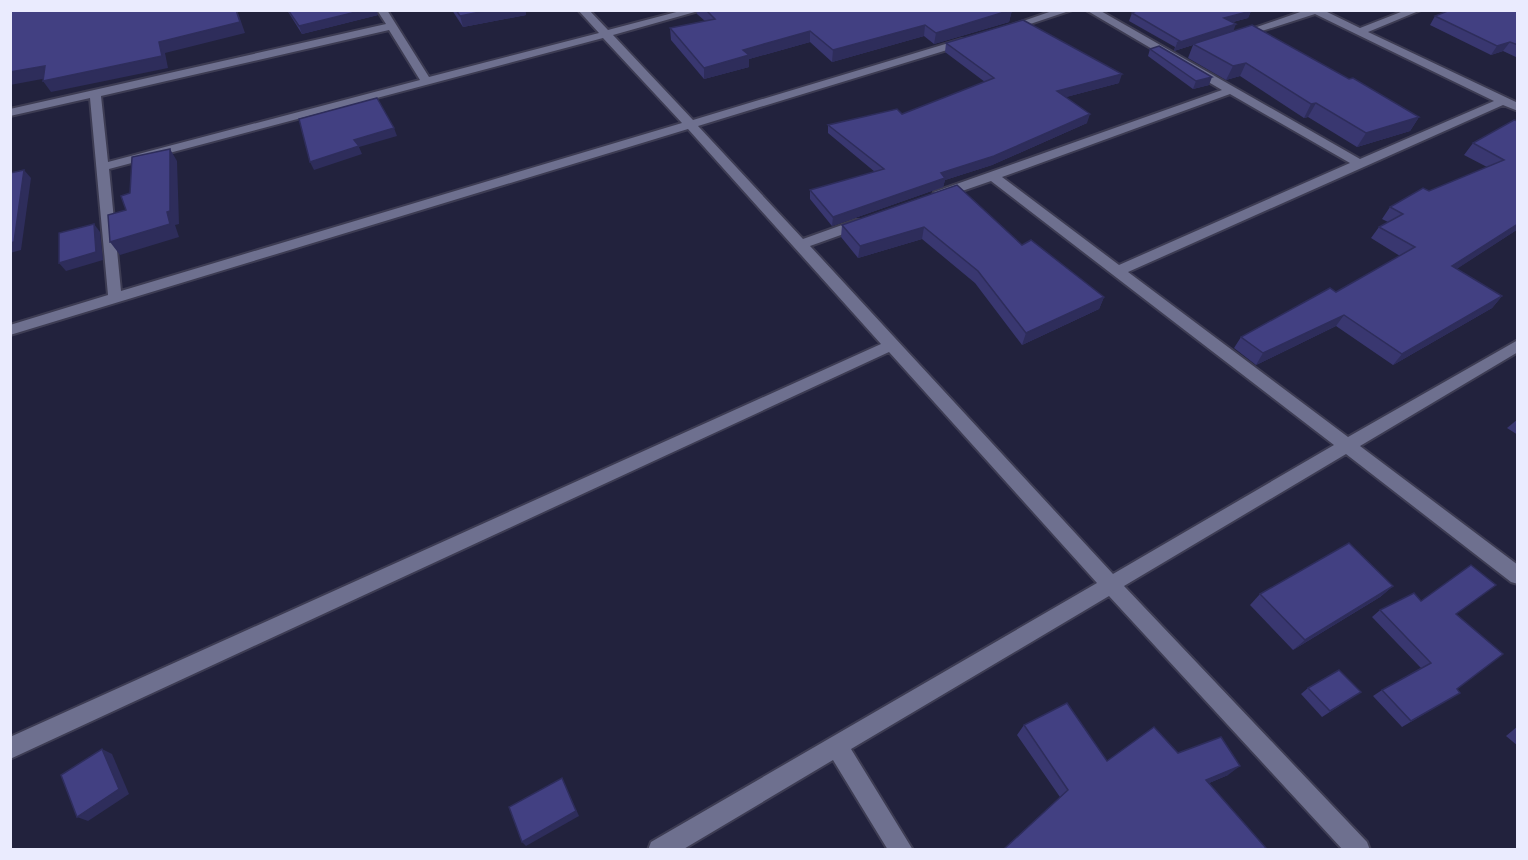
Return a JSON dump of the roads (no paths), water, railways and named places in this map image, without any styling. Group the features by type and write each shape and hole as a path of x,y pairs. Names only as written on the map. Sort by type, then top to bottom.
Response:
{"street":[{"path":"382,10 427,82"},
{"path":"584,10 1110,584 1359,849"},
{"path":"102,167 697,10"},
{"path":"998,31 1066,10"},
{"path":"1091,10 1178,55 1232,90 1360,164"},
{"path":"1359,32 1416,10"},
{"path":"1227,39 1315,11 1518,108"},
{"path":"10,113 392,26"},
{"path":"10,330 975,38"},
{"path":"929,199 1232,90"},
{"path":"95,94 116,298"},
{"path":"1117,271 1502,101"},
{"path":"993,176 1518,576"},
{"path":"800,245 875,218"},
{"path":"10,748 892,345"},
{"path":"659,849 1518,345"},
{"path":"836,745 902,849"}]}
